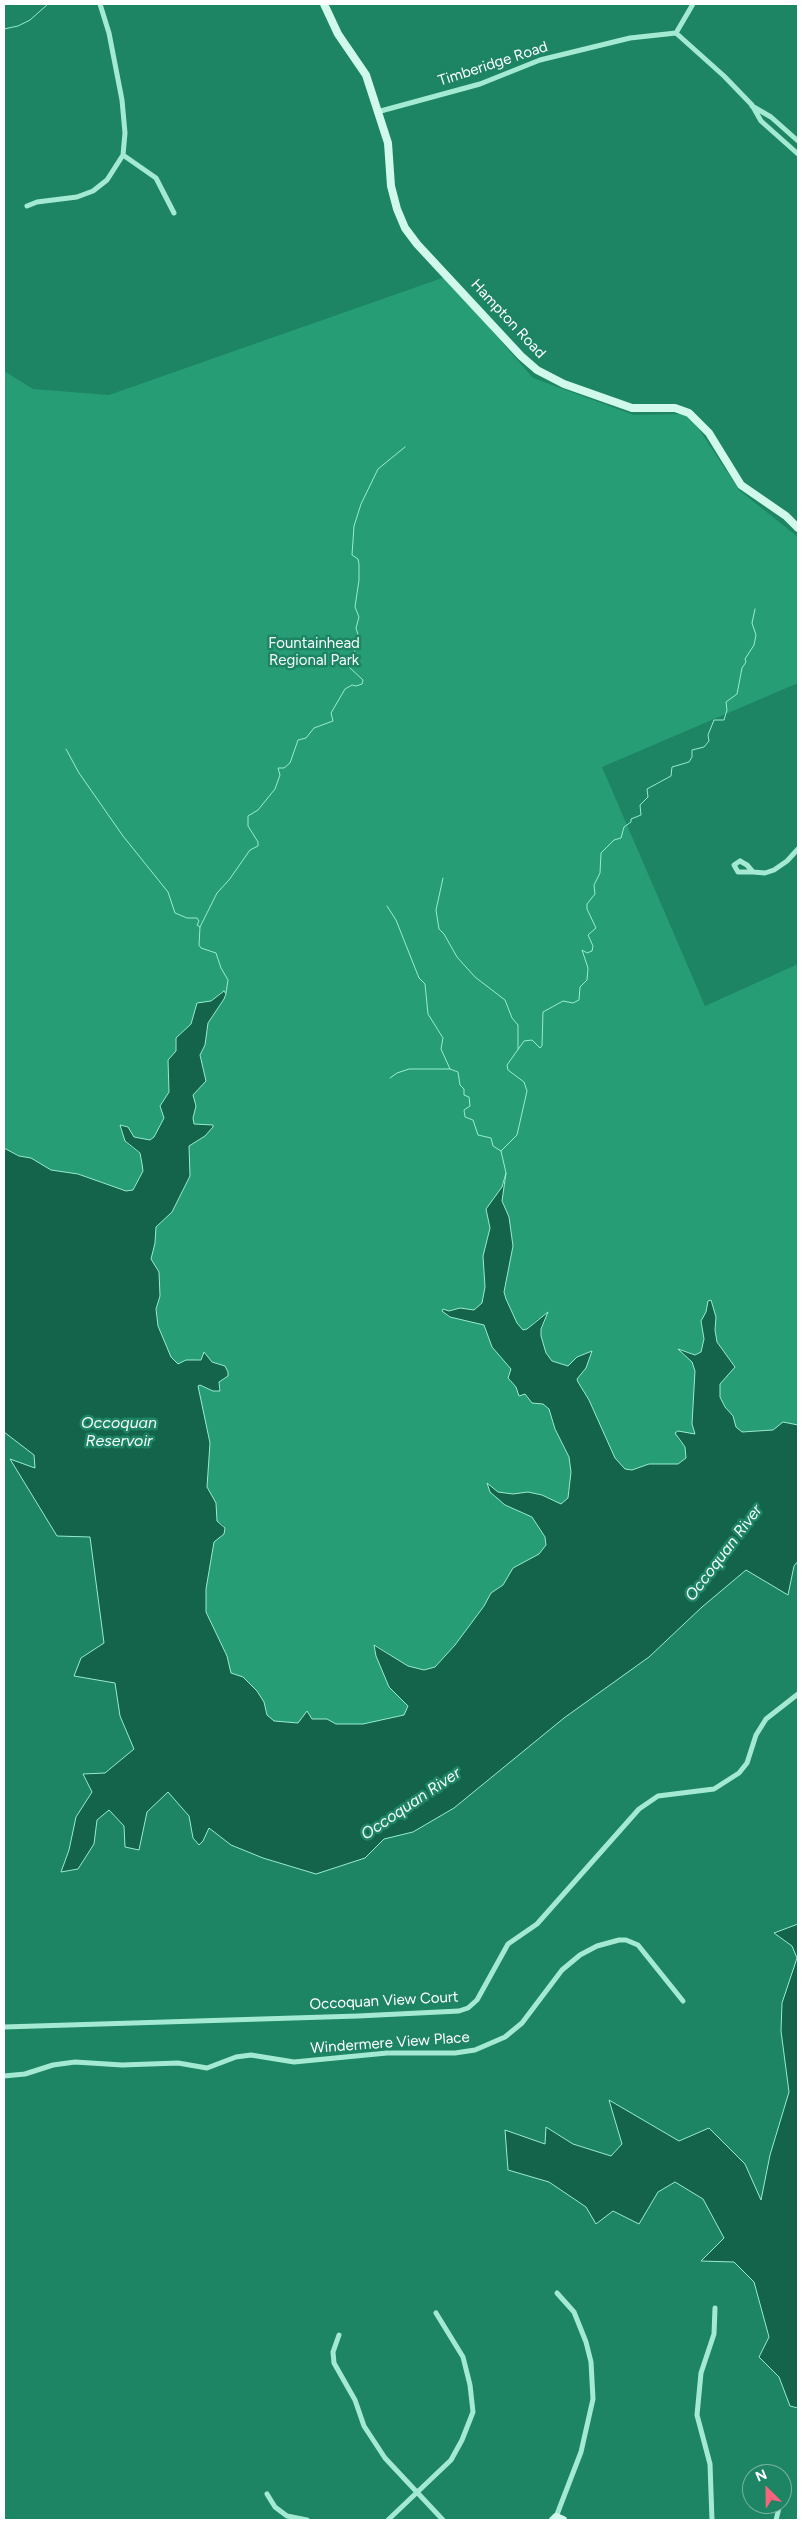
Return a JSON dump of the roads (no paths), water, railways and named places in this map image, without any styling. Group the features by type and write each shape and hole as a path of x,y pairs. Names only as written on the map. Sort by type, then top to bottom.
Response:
{"street":[{"path":"27,206 37,202 77,197 93,192 107,180 123,154 125,133 122,100 109,33 100,4"},
{"name":"Hampton Road","path":"324,4 338,34 366,75 376,112 388,142 393,195 405,228 521,356 537,370 556,380 641,410 675,408 689,413 709,433 741,484 786,516 798,528"},
{"path":"693,4 676,34 717,70 752,105 771,117 798,141"},
{"name":"Timberidge Road","path":"376,112 480,84 540,60 630,38 676,34"},
{"path":"752,105 761,121 798,154"},
{"path":"123,154 156,178 174,213"},
{"path":"753,872 765,873 774,870 787,861 798,849"},
{"name":"Occoquan View Court","path":"4,2027 358,2016 459,2011 468,2008 477,2000 508,1944 537,1924 639,1809 658,1796 714,1789 739,1773 748,1763 756,1735 766,1719 798,1694"},
{"name":"Windermere View Place","path":"4,2076 25,2074 52,2064 74,2062 122,2065 178,2063 208,2068 236,2057 251,2055 294,2062 387,2053 455,2053 475,2050 505,2037 522,2024 562,1970 580,1954 597,1946 619,1940 638,1945 683,2001"},
{"path":"557,2293 574,2312 586,2342 591,2362 593,2399 581,2452 557,2519"},
{"path":"712,2520 710,2462 697,2415 701,2373 714,2334 715,2308"},
{"path":"388,2520 451,2460 462,2440 473,2412 470,2385 463,2356 436,2313"},
{"path":"340,2335 333,2352 334,2363 355,2400 364,2426 385,2458 443,2520"},
{"path":"267,2494 274,2507 287,2516 307,2520"}],"water":[{"name":"Occoquan Reservoir","path":"224,991 226,994 224,999 208,1023 205,1045 200,1055 206,1081 193,1095 196,1106 193,1118 194,1124 213,1125 213,1127 205,1136 189,1146 190,1176 172,1212 156,1227 151,1259 159,1272 160,1296 156,1309 158,1326 171,1357 178,1364 186,1360 201,1360 204,1352 212,1362 225,1366 228,1372 228,1376 219,1382 220,1391 213,1391 200,1385 198,1386 210,1443 207,1487 216,1503 217,1521 225,1528 224,1534 214,1542 206,1589 206,1612 227,1656 231,1673 243,1677 257,1691 264,1702 267,1715 274,1721 298,1723 307,1711 312,1719 327,1719 336,1724 363,1724 404,1715 408,1706 389,1687 376,1656 374,1645 408,1666 424,1670 435,1667 455,1645 484,1606 491,1593 503,1585 513,1568 539,1554 546,1545 545,1537 532,1517 505,1505 490,1492 487,1483 498,1492 513,1494 528,1492 542,1495 561,1504 568,1498 571,1472 569,1457 555,1429 549,1409 543,1404 532,1403 525,1394 519,1396 516,1387 508,1378 511,1369 492,1347 484,1325 450,1317 442,1311 443,1309 449,1311 460,1308 474,1310 482,1303 485,1287 483,1256 490,1228 486,1209 502,1187 506,1173 502,1201 509,1217 513,1246 504,1292 506,1299 517,1323 523,1330 527,1329 548,1312 541,1329 541,1336 546,1353 552,1361 568,1366 577,1357 592,1351 586,1368 577,1379 589,1400 615,1458 625,1469 632,1470 649,1464 678,1464 686,1458 685,1447 675,1433 678,1431 695,1434 692,1424 695,1371 692,1362 678,1349 695,1355 701,1352 704,1339 701,1321 706,1312 708,1301 711,1300 716,1317 715,1330 717,1342 735,1367 720,1384 720,1397 725,1407 733,1416 736,1427 742,1432 773,1430 783,1422 798,1425 798,1561 794,1566 788,1595 746,1570 702,1607 649,1657 564,1718 454,1808 413,1832 384,1839 365,1858 316,1874 263,1858 231,1845 209,1828 199,1845 193,1838 189,1816 168,1792 147,1812 139,1850 125,1847 124,1826 109,1810 97,1820 94,1844 78,1869 61,1872 69,1850 76,1817 92,1792 83,1774 105,1773 134,1749 120,1716 115,1683 74,1676 81,1658 104,1643 90,1537 57,1536 10,1459 35,1468 34,1455 4,1432 4,1148 19,1156 31,1158 51,1170 78,1174 126,1191 133,1190 143,1171 140,1153 125,1141 120,1125 128,1127 134,1137 150,1140 154,1137 164,1118 160,1106 169,1092 168,1060 176,1051 176,1038 191,1024 197,1003 211,1001"},
{"path":"798,1924 798,2408 790,2406 779,2377 759,2357 769,2337 754,2282 734,2262 701,2261 724,2238 703,2199 675,2182 658,2192 639,2224 613,2211 596,2224 586,2207 549,2182 508,2170 505,2130 545,2144 546,2127 573,2144 611,2156 622,2144 609,2100 679,2141 709,2128 745,2164 761,2200 770,2155 789,2092 781,2031 782,2003 797,1958 792,1946 774,1933"}],"waterway":[{"path":"4,29 18,26 30,20 48,4"},
{"path":"200,927 217,893 229,880 250,850 258,846 258,842 248,826 248,816 258,810 275,789 280,775 278,768 284,768 290,763 298,740 306,738 314,728 333,721 331,713 345,689 352,685 362,684 363,680 349,667 349,661 353,656 359,638 356,628 359,617 355,607 359,564 358,559 352,555 354,526 361,504 378,469 405,447"},
{"path":"506,1173 501,1151 517,1135 527,1091 524,1082 508,1070 507,1065 524,1041 532,1040 540,1048 542,1046 543,1012 563,1001 573,1003 579,1000 580,987 587,980 588,968 582,950 587,953 592,951 593,946 588,935 596,928 587,909 587,904 595,894 594,885 600,873 601,853 614,840 621,838 624,827 631,822 631,819 641,815 640,805 648,797 647,789 671,776 672,767 689,762 692,757 692,750 704,747 709,741 708,735 714,720 724,720 727,710 726,702 737,694 742,668 746,662 745,659 754,645 756,635 752,623 755,609"},
{"path":"66,749 79,773 123,836 168,892 175,913 187,918 197,918 199,921 197,925 200,927 199,945 201,948 216,953 221,968 228,980 226,993"},
{"path":"443,878 436,910 439,929 444,934 457,957 475,977 505,1000 512,1018 518,1025 518,1049"},
{"path":"387,906 396,920 419,978 425,984 428,1014 443,1038 441,1049 450,1069"},
{"path":"390,1078 397,1073 409,1069 450,1069 458,1072 460,1085 464,1089 464,1095 469,1097 470,1106 464,1110 465,1117 473,1120 478,1135 491,1138 493,1146 501,1151"}],"park label":[{"name":"Fountainhead Regional Park","path":"314,652"}],"water label":[{"name":"Occoquan River","path":"724,1553"},
{"name":"Occoquan River","path":"411,1804"}]}
